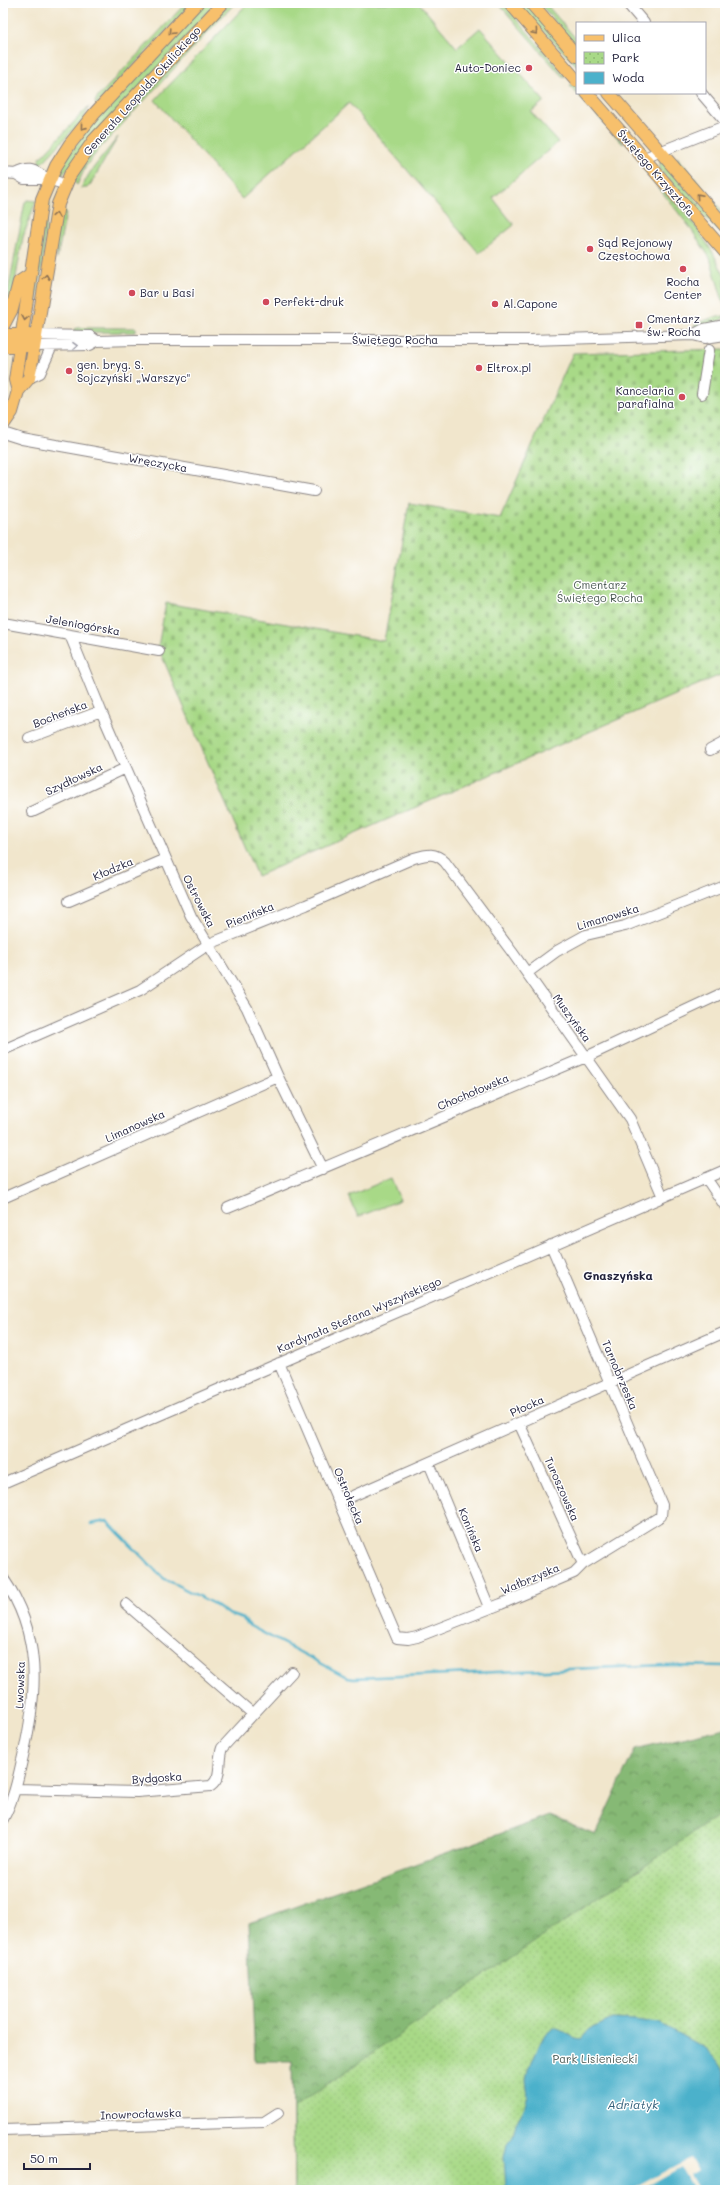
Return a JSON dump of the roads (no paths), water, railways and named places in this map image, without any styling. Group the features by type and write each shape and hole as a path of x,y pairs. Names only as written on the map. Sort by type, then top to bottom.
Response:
{"main road":[{"name":"Generała Leopolda Okulickiego","path":"21,340 42,199 49,179 70,144 94,114 197,3"},
{"name":"Generała Leopolda Okulickiego","path":"35,340 58,204 65,184 94,140 222,3"},
{"path":"510,3 576,80"},
{"path":"531,3 576,55"},
{"name":"Świętego Krzysztofa","path":"589,94 725,252"},
{"name":"Świętego Krzysztofa","path":"610,94 725,226"},
{"path":"3,326 12,309 19,282 31,274"},
{"name":"Świętego Rocha","path":"3,335 21,340 35,340"},
{"path":"18,391 15,380 21,340"},
{"name":"Świętego Rocha","path":"3,346 21,340"},
{"path":"3,425 12,412 18,391 29,378 35,340"}],"street":[{"path":"627,3 643,22"},
{"path":"702,94 725,121"},
{"path":"644,158 725,126"},
{"path":"3,173 16,174 24,179 49,179 65,184"},
{"name":"Świętego Rocha","path":"693,335 704,329 725,324"},
{"name":"Świętego Rocha","path":"35,340 52,346 90,345 97,341 531,340 693,335 705,338 725,335"},
{"name":"Świętego Rocha","path":"35,340 90,336 97,341"},
{"path":"29,378 40,372 52,346"},
{"path":"702,394 709,350"},
{"name":"Wręczycka","path":"3,433 22,439 314,491"},
{"name":"Jeleniogórska","path":"3,623 159,651"},
{"name":"Ostrowska","path":"70,635 101,711 191,916 247,1008 278,1077 323,1169"},
{"name":"Bocheńska","path":"29,738 101,711"},
{"path":"710,750 725,742"},
{"name":"Szydłowska","path":"32,812 126,768"},
{"name":"Pienińska","path":"3,1050 140,990 209,944 306,906 414,858 432,853 439,856 446,862"},
{"name":"Kłodzka","path":"69,901 166,859"},
{"name":"Muszyńska","path":"446,862 630,1119 663,1197"},
{"name":"Limanowska","path":"526,973 562,948 586,935 625,926 725,886"},
{"name":"Chochołowska","path":"228,1208 323,1169 381,1142 586,1058 725,992"},
{"name":"Limanowska","path":"3,1198 278,1077"},
{"name":"Kardynała Stefana Wyszyńskiego","path":"3,1483 725,1170"},
{"path":"706,1178 725,1206"},
{"name":"Tarnobrzeska","path":"551,1245 662,1505 660,1516"},
{"name":"Płocka","path":"339,1502 725,1332"},
{"name":"Ostrołęcka","path":"279,1363 397,1638"},
{"name":"Turoszowska","path":"519,1423 583,1564"},
{"name":"Konińska","path":"429,1463 489,1608"},
{"name":"Wałbrzyska","path":"397,1638 408,1639 417,1637 574,1573 583,1564 660,1516"},
{"name":"Lwowska","path":"3,1578 22,1612 31,1641 34,1667 33,1706 16,1789 3,1819"},
{"path":"126,1604 253,1714"},
{"name":"Bydgoska","path":"16,1789 136,1792 211,1786 217,1781 219,1776 219,1756 222,1748 292,1672"},
{"name":"Inowrocławska","path":"3,2130 264,2122 278,2113"}],"water":[{"name":"Adriatyk","path":"613,2019 659,2023 706,2049 725,2070 725,2185 712,2190 506,2190 504,2156 507,2145 513,2136 516,2123 524,2109 528,2095 526,2080 528,2070 545,2034 553,2028 581,2039 591,2028"}],"waterway":[{"path":"91,1524 107,1521 163,1578 214,1604 228,1614 243,1619 250,1626 347,1677 354,1678 666,1665 725,1666"}],"place":[{"name":"Auto-Doniec","path":"529,68"},
{"name":"Sąd Rejonowy Częstochowa","path":"590,249"},
{"name":"Rocha Center","path":"683,269"},
{"name":"Bar u Basi","path":"132,293"},
{"name":"Perfekt-druk","path":"266,302"},
{"name":"Al.Capone","path":"495,304"},
{"name":"Cmentarz św. Rocha","path":"639,325"},
{"name":"Eltrox.pl","path":"479,368"},
{"name":"gen. bryg. S. Sojczyński „Warszyc\"","path":"69,371"},
{"name":"Kancelaria parafialna","path":"682,397"}],"district":[{"name":"Gnaszyńska","path":"618,1276"}],"park label":[{"name":"Cmentarz Świętego Rocha","path":"600,591"},
{"name":"Park Lisieniecki","path":"595,2059"}]}
